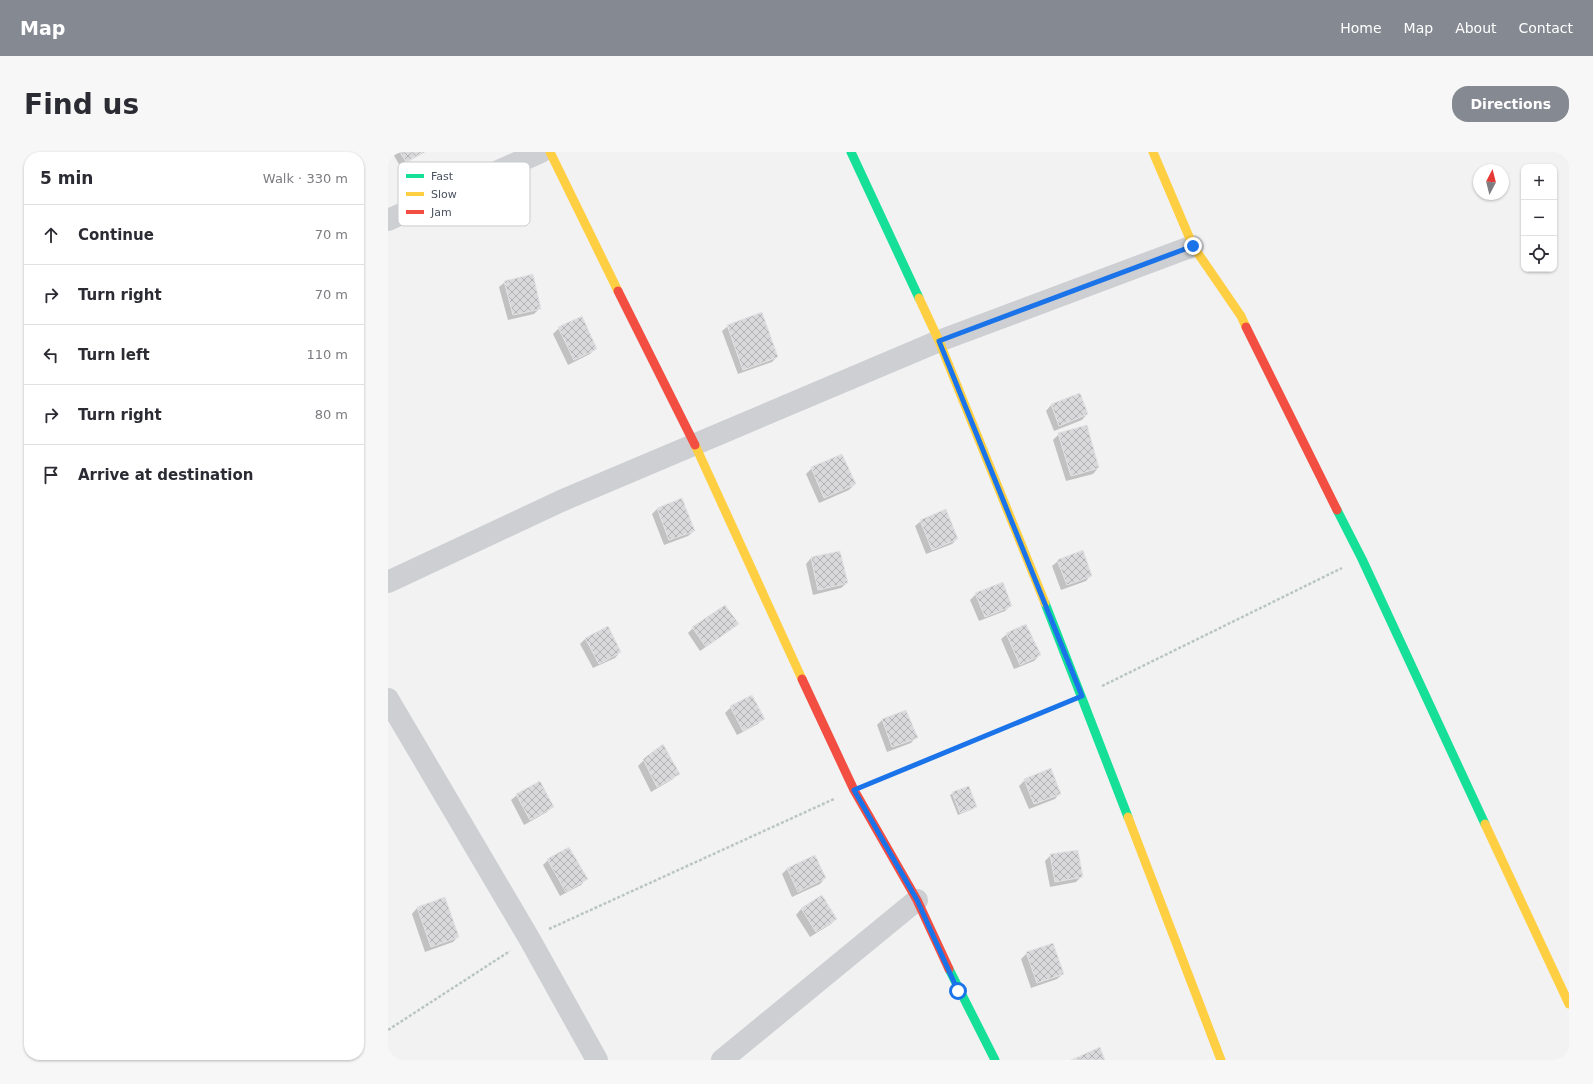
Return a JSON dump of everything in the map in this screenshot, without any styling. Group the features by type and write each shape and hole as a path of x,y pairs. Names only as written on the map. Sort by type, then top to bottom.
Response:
{"street":[{"path":"518,162 541,152"},
{"path":"550,152 694,444 762,594 854,790 917,900 958,991 995,1060"},
{"path":"851,152 939,341 1082,696 1221,1060"},
{"path":"1153,152 1193,246 1241,316 1362,559 1569,1004"},
{"path":"388,220 398,216"},
{"path":"388,582 561,501 939,341 1193,246"},
{"path":"388,699 529,938 597,1060"},
{"path":"722,1060 917,900"}],"path":[{"path":"388,1030 529,938 854,790 1082,696 1362,559"}],"building":[{"path":"400,152 423,152 406,162"},
{"path":"533,274 541,309 513,315 504,281"},
{"path":"762,312 778,357 743,370 727,325"},
{"path":"582,316 597,349 574,360 558,327"},
{"path":"1080,393 1088,414 1059,426 1051,404"},
{"path":"1087,425 1099,468 1071,476 1058,433"},
{"path":"842,454 856,484 824,498 811,467"},
{"path":"682,498 695,531 669,540 657,508"},
{"path":"946,509 958,539 932,550 920,520"},
{"path":"1083,550 1092,576 1067,585 1057,560"},
{"path":"840,551 848,583 818,590 811,557"},
{"path":"1003,582 1012,606 985,617 975,593"},
{"path":"725,605 739,624 706,647 692,627"},
{"path":"1026,624 1041,655 1020,665 1006,633"},
{"path":"608,626 621,652 599,664 585,638"},
{"path":"752,695 765,719 743,731 730,706"},
{"path":"906,710 918,738 892,747 882,719"},
{"path":"663,744 680,774 657,787 643,759"},
{"path":"1051,768 1061,794 1034,804 1024,779"},
{"path":"540,781 554,807 530,820 516,794"},
{"path":"969,786 977,807 960,813 952,792"},
{"path":"569,847 588,879 566,892 547,859"},
{"path":"1078,850 1083,877 1055,882 1050,854"},
{"path":"815,855 826,878 798,892 787,868"},
{"path":"822,895 837,919 816,932 801,908"},
{"path":"445,897 459,937 431,947 417,907"},
{"path":"1053,943 1064,974 1037,983 1026,952"},
{"path":"1100,1047 1105,1060 1071,1060"}],"traffic: fast":[{"path":"851,152 919,298"},
{"path":"1337,510 1362,559 1485,824"},
{"path":"1045,603 1128,817"},
{"path":"949,969 995,1060"}],"traffic: slow":[{"path":"550,152 618,291"},
{"path":"1153,152 1193,246 1241,316 1246,327"},
{"path":"919,298 939,341 1045,603"},
{"path":"695,445 802,679"},
{"path":"1128,817 1221,1060"},
{"path":"1485,824 1569,1004"}],"traffic: jam":[{"path":"618,291 695,445"},
{"path":"1246,327 1337,510"},
{"path":"802,679 854,790 917,900 949,969"}],"route":[{"path":"958,991 917,900 854,790 1082,696 939,341 1193,246"}]}
